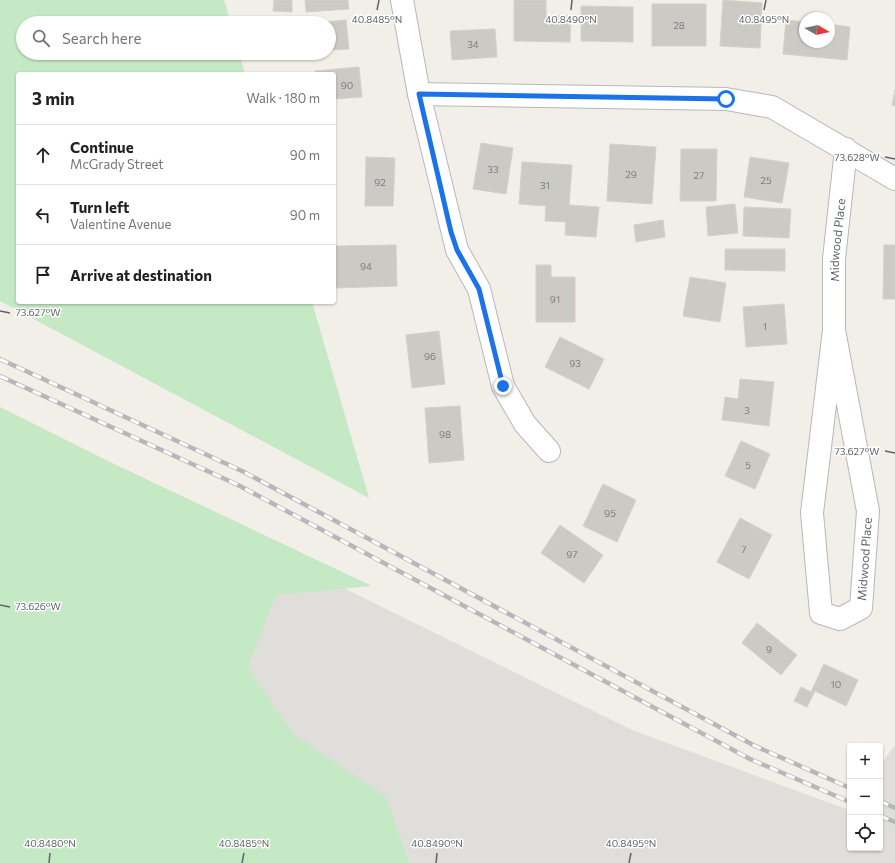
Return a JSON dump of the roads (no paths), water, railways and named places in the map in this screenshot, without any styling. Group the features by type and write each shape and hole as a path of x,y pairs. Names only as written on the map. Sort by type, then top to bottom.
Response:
{"street":[{"path":"402,0 419,94 451,232 457,250 479,289 503,386 525,424 549,451"},
{"path":"419,94 726,99 772,107 895,179"},
{"name":"Midwood Place","path":"834,330 868,511 860,608 840,619 821,613 812,513 834,330 834,259 846,149"}],"railway":[{"path":"0,359 244,472 755,746 847,787"},
{"path":"0,376 238,485 750,759 847,801"},
{"path":"883,802 895,808"},
{"path":"883,817 895,822"}]}
